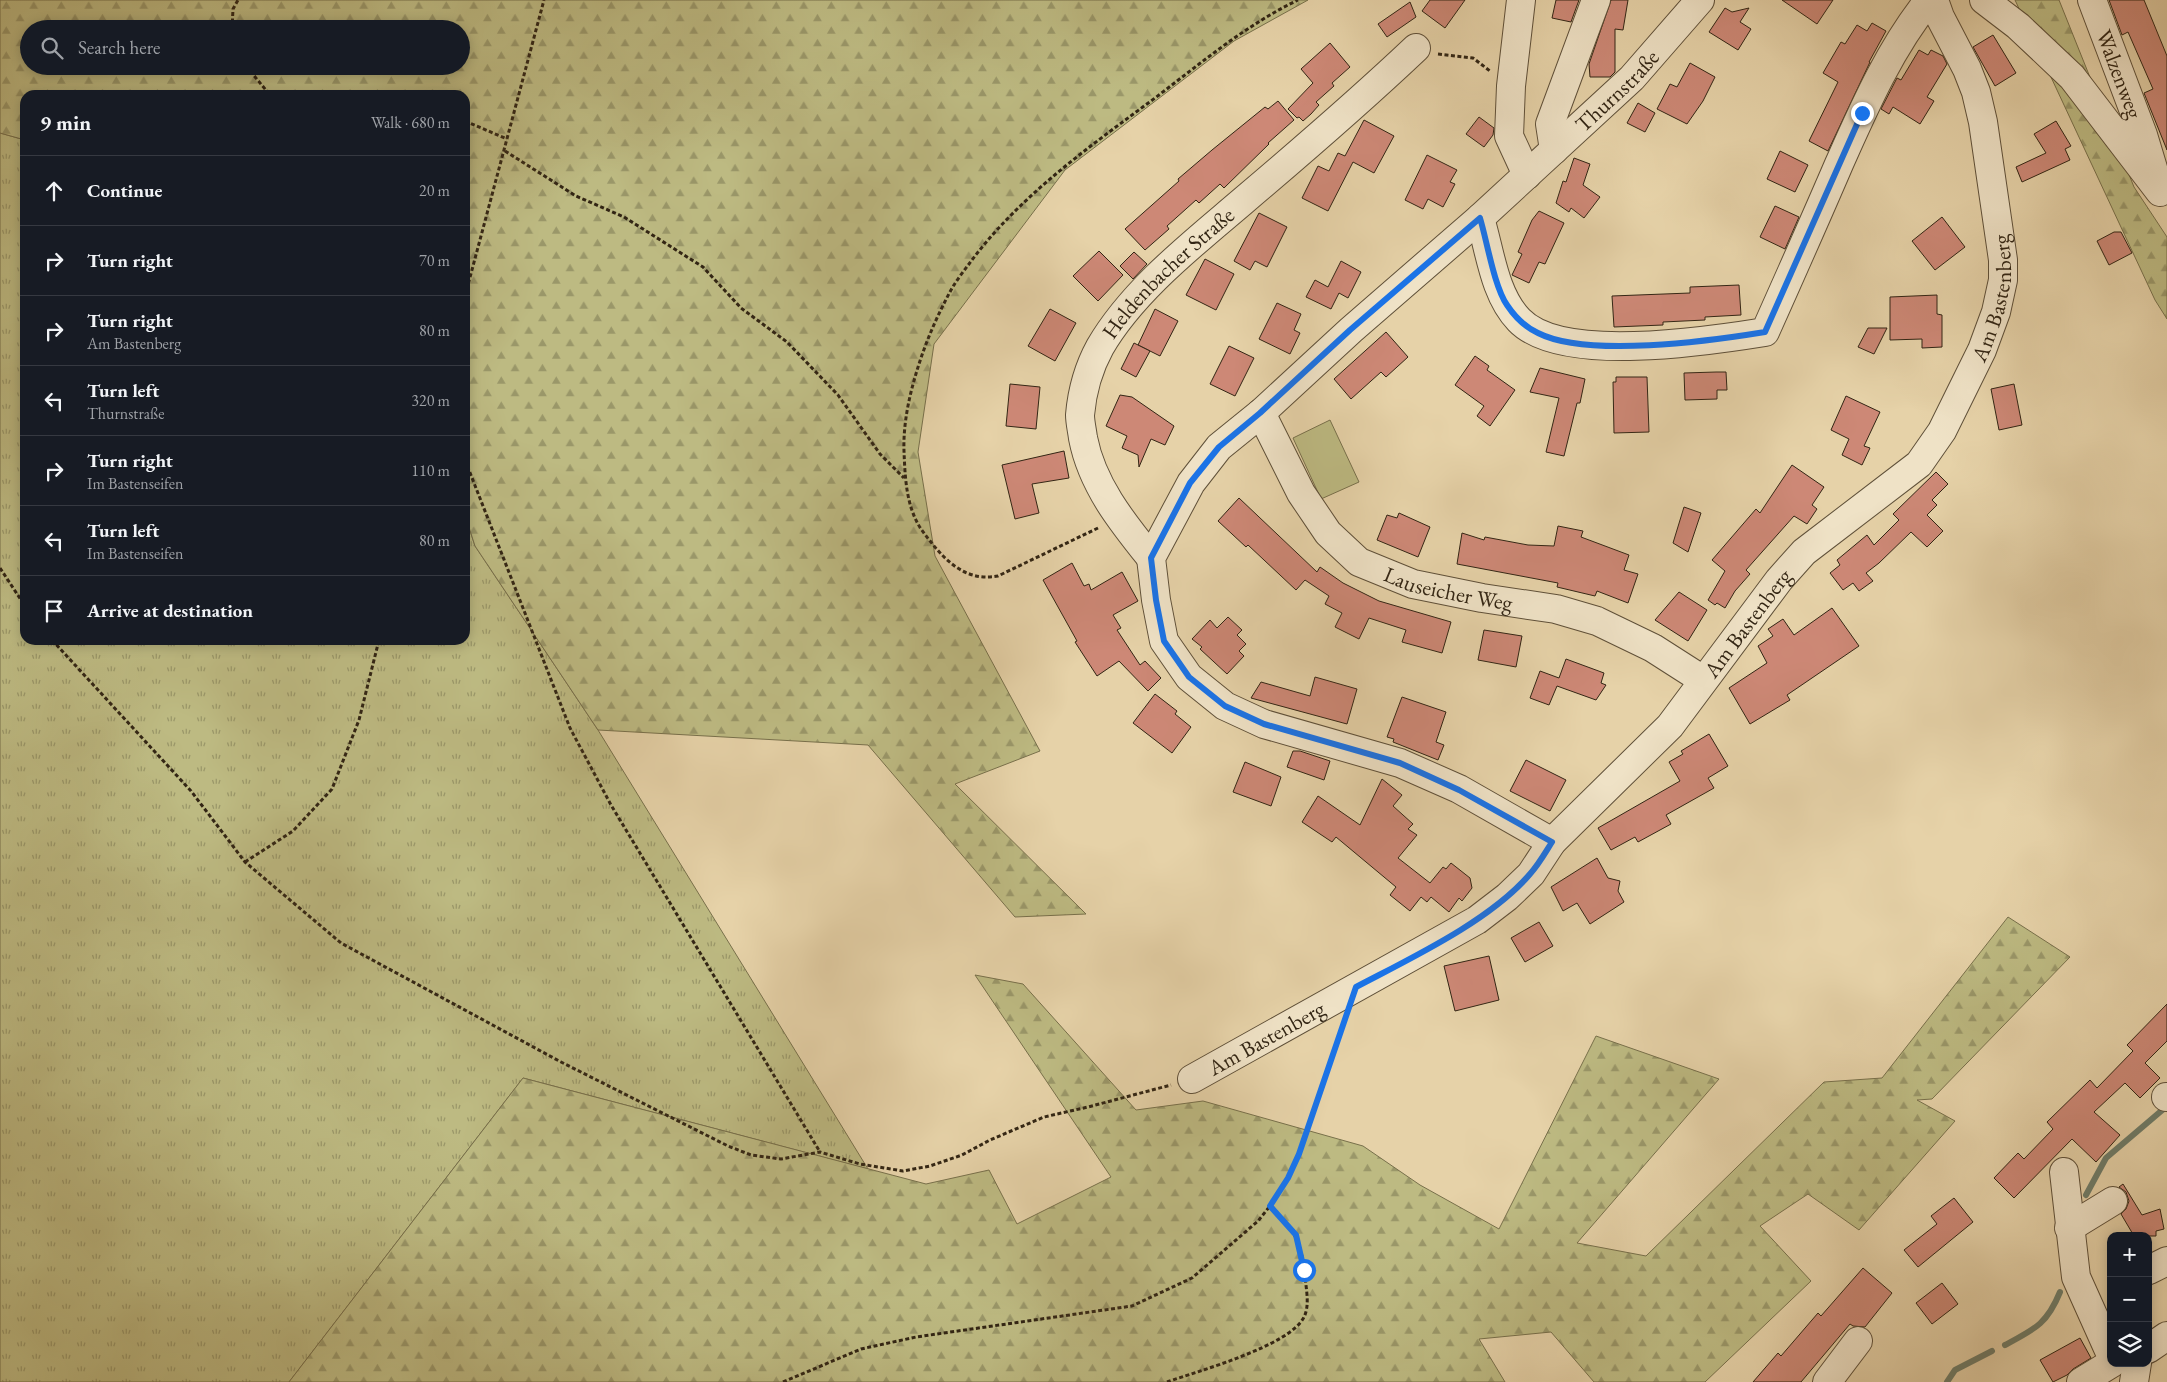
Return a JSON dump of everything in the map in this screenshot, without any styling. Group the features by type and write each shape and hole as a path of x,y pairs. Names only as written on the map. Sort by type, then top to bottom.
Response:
{"street":[{"path":"1521,0 1510,86 1509,136 1527,175"},
{"path":"1554,150 1550,124 1596,0"},
{"name":"Thurnstraße","path":"1151,558 1190,483 1219,447 1260,413 1350,330 1480,218 1632,78 1700,0"},
{"path":"1480,218 1498,284 1506,304 1520,321 1538,334 1570,343 1634,346 1765,332 1862,113 1892,55 1917,15 1929,0"},
{"name":"Am Bastenberg","path":"1192,1079 1477,920 1507,897 1531,874 1552,842 1670,726 1779,580 1804,552 1919,464 1942,431 1982,350 1996,312 2003,280 2003,260 1983,122 1976,92 1940,17 1934,0"},
{"path":"1984,0 2018,26 2072,77 2164,198"},
{"name":"Walzenweg","path":"2092,0 2143,135 2164,198"},
{"name":"Heldenbacher Straße","path":"1151,558 1119,518 1096,480 1085,446 1080,417 1085,385 1100,347 1124,314 1148,286 1358,102 1416,48"},
{"name":"Lauseicher Weg","path":"1260,413 1301,493 1328,534 1359,562 1413,584 1482,598 1556,609 1597,621 1653,648 1703,680"},
{"path":"1151,558 1156,600 1164,641 1189,677 1225,706 1264,724 1400,763 1459,790 1552,842"},
{"path":"2064,1172 2076,1277 2107,1346"},
{"path":"2069,1228 2113,1201"},
{"path":"2152,1346 2167,1336"},
{"path":"1827,1382 1858,1341"},
{"path":"2081,1382 2107,1366"},
{"path":"2134,1382 2136,1367"}],"path":[{"path":"232,20 233,9 238,0"},
{"path":"470,277 544,0"},
{"path":"1119,518 998,576 976,578 960,570 932,544 919,525 911,506 905,478 903,436 911,389 926,340 951,289 986,242 1037,191 1108,133 1260,21 1298,0"},
{"path":"1445,56 1473,58 1492,73"},
{"path":"253,75 266,90"},
{"path":"470,123 507,139"},
{"path":"504,151 576,196 624,217 704,268 741,308 787,342 838,395 880,454 905,478"},
{"path":"470,473 575,736 611,805 820,1152"},
{"path":"0,568 20,598"},
{"path":"57,645 191,791 245,862 341,943 561,1062 728,1146 751,1155 781,1158 820,1152 860,1164 903,1171 930,1166 962,1155 990,1140 1044,1117 1088,1108 1192,1079"},
{"path":"245,862 293,831 332,789 359,720 378,645"},
{"path":"783,1382 861,1348 916,1337 1132,1306 1192,1278 1258,1221 1288,1178 1299,1154 1356,987"},
{"path":"1167,1382 1284,1338 1303,1319 1307,1309 1307,1291 1301,1250 1296,1235 1270,1206"}],"green space":[{"path":"0,0 1308,0 1234,41 1065,170 934,344 918,452 935,556 1040,751 955,784 1086,914 1015,917 868,745 598,730 475,546 470,530 470,90 20,90 20,139 0,133"},
{"path":"2015,0 2059,0 2134,187 2167,237 2167,319 2155,300"},
{"path":"0,133 20,139 20,645 470,645 470,530 475,546 598,730 868,1169 523,1078 289,1382 0,1382"},
{"path":"1330,420 1359,482 1321,499 1293,438"},
{"path":"2008,917 2070,957 1932,1099 1917,1100 1955,1121 1859,1230 1808,1194 1760,1226 1811,1281 1705,1382 1594,1382 1551,1332 1479,1339 1505,1382 289,1382 523,1078 926,1184 989,1170 1017,1224 1111,1177 975,975 1023,984 1136,1110 1203,1101 1363,1146 1420,1185 1499,1229 1596,1036 1719,1079 1577,1243 1646,1256 1824,1082 1882,1078"}],"building":[{"path":"1430,0 1465,0 1445,28 1422,11"},
{"path":"1556,0 1579,0 1571,22 1552,18"},
{"path":"1611,0 1628,0 1623,30 1615,29 1615,72 1610,77 1590,77 1589,64"},
{"path":"1782,0 1833,0 1817,24"},
{"path":"2109,0 2144,0 2167,56 2167,150 2144,93 2153,89 2128,32 2122,35"},
{"path":"1410,2 1416,17 1387,37 1378,24"},
{"path":"1725,8 1732,12 1749,8 1740,22 1751,29 1738,50 1709,32"},
{"path":"1872,23 1886,31 1869,62 1828,151 1809,141 1838,82 1823,73 1841,42 1845,44 1857,25 1867,31"},
{"path":"1993,35 2016,73 1995,86 1973,47"},
{"path":"1330,43 1350,67 1332,83 1334,86 1316,102 1319,105 1303,121 1288,109 1313,83 1301,69"},
{"path":"1919,50 1928,55 1931,50 1943,56 1947,64 1927,97 1934,101 1920,124 1893,107 1889,114 1881,109 1897,78 1901,80"},
{"path":"1690,63 1715,77 1703,101 1687,124 1657,109 1670,84 1677,87"},
{"path":"1278,101 1294,120 1268,143 1224,188 1220,184 1199,203 1196,200 1167,226 1169,229 1145,250 1125,229 1212,150 1265,107 1268,109"},
{"path":"1638,103 1655,113 1645,132 1627,123"},
{"path":"1479,117 1494,128 1493,135 1484,147 1466,134"},
{"path":"1364,120 1394,136 1374,173 1353,162 1328,211 1302,198 1318,166 1329,171 1338,153 1345,156"},
{"path":"2056,121 2071,146 2065,149 2070,160 2022,182 2016,167 2046,153 2034,134"},
{"path":"1780,151 1808,165 1795,192 1767,179"},
{"path":"1427,155 1457,170 1450,182 1455,184 1443,207 1428,199 1423,209 1405,200"},
{"path":"1574,158 1590,164 1583,185 1600,197 1584,218 1571,208 1569,212 1556,203 1563,181 1566,182"},
{"path":"1775,206 1799,217 1785,249 1760,237"},
{"path":"1539,211 1564,223 1545,264 1539,262 1529,283 1512,275 1522,254 1518,252 1532,220"},
{"path":"1259,213 1287,227 1267,267 1255,261 1250,270 1234,261"},
{"path":"1942,217 1965,247 1935,270 1912,241"},
{"path":"2114,232 2121,232 2132,253 2109,265 2097,241"},
{"path":"1099,251 1123,275 1098,301 1073,276"},
{"path":"1134,252 1147,264 1133,279 1120,266"},
{"path":"1205,259 1234,274 1216,310 1186,295"},
{"path":"1341,261 1361,272 1348,298 1339,293 1331,309 1306,297 1315,280 1328,287"},
{"path":"1739,285 1741,315 1705,317 1705,320 1663,322 1663,325 1614,327 1612,296 1690,293 1690,287"},
{"path":"1937,295 1937,314 1942,315 1942,347 1922,348 1922,339 1890,340 1890,297"},
{"path":"1277,303 1301,314 1294,330 1300,333 1290,354 1259,339"},
{"path":"1050,309 1076,323 1055,361 1028,346"},
{"path":"1155,309 1178,321 1160,356 1138,345"},
{"path":"1868,328 1887,328 1874,354 1858,347"},
{"path":"1386,332 1408,357 1386,377 1381,372 1351,399 1334,379"},
{"path":"1134,343 1150,351 1136,377 1121,369"},
{"path":"1229,346 1254,358 1235,396 1210,384"},
{"path":"1475,356 1489,366 1487,370 1515,390 1490,426 1477,416 1484,406 1455,385"},
{"path":"1540,368 1585,379 1564,456 1546,452 1559,398 1530,392"},
{"path":"1726,372 1727,390 1717,390 1717,399 1685,400 1684,373"},
{"path":"1616,377 1647,377 1649,432 1614,433 1613,382 1616,382"},
{"path":"1010,384 1040,387 1036,429 1006,426"},
{"path":"2014,384 2022,425 1999,430 1991,389"},
{"path":"1120,395 1132,397 1174,426 1165,445 1151,439 1139,467 1138,455 1122,448 1127,436 1106,426"},
{"path":"1846,396 1880,412 1864,446 1870,448 1862,465 1842,455 1849,439 1831,430"},
{"path":"1064,451 1069,478 1032,484 1039,513 1015,519 1002,465"},
{"path":"1792,465 1824,487 1812,505 1817,509 1807,524 1794,516 1746,570 1750,574 1735,591 1725,608 1717,603 1715,605 1708,600 1725,571 1712,560 1756,509 1760,513"},
{"path":"1936,472 1948,484 1932,500 1937,505 1927,515 1943,531 1927,547 1911,532 1866,573 1873,581 1859,591 1853,583 1843,590 1830,573 1840,565 1837,560 1867,535 1874,545 1899,520 1893,514"},
{"path":"1239,498 1317,572 1320,567 1343,583 1379,601 1451,622 1442,653 1402,642 1406,630 1369,618 1359,639 1335,627 1342,613 1325,604 1329,596 1305,580 1296,590 1248,545 1246,547 1218,521"},
{"path":"1684,507 1701,513 1688,552 1673,543"},
{"path":"1399,513 1430,527 1418,557 1377,540 1387,515 1397,518"},
{"path":"1558,526 1583,531 1581,537 1629,555 1624,570 1638,574 1628,603 1597,591 1595,596 1557,587 1558,583 1457,564 1462,533 1484,540 1485,537 1528,545 1554,546"},
{"path":"1072,563 1084,586 1089,584 1091,590 1122,572 1138,601 1113,615 1121,628 1117,630 1140,665 1145,661 1161,678 1148,691 1119,661 1097,676 1075,642 1077,641 1043,580"},
{"path":"1679,592 1707,610 1688,641 1655,620"},
{"path":"1832,608 1859,646 1787,695 1790,700 1750,724 1729,688 1767,663 1758,646 1773,636 1768,629 1783,619 1794,635"},
{"path":"1228,617 1242,630 1237,635 1246,644 1239,651 1244,656 1227,674 1192,639 1210,620 1217,628"},
{"path":"1484,630 1522,636 1516,667 1478,660"},
{"path":"1566,659 1604,673 1601,683 1606,685 1596,700 1557,686 1549,705 1530,698 1540,671 1559,678"},
{"path":"1315,677 1357,689 1347,724 1251,698 1261,682 1310,696"},
{"path":"1155,694 1177,711 1175,714 1191,727 1172,753 1133,723"},
{"path":"1402,697 1446,712 1436,742 1444,745 1438,760 1393,742 1394,739 1387,737"},
{"path":"1709,734 1728,766 1708,778 1714,788 1666,815 1671,824 1638,842 1635,837 1611,850 1598,828 1680,781 1669,762 1683,754 1681,751"},
{"path":"1293,751 1300,751 1330,761 1324,780 1287,767"},
{"path":"1526,760 1566,780 1550,811 1510,791"},
{"path":"1245,762 1281,777 1271,806 1233,792"},
{"path":"1382,779 1402,795 1393,806 1413,824 1408,829 1417,835 1398,858 1430,883 1443,867 1446,869 1451,863 1470,878 1472,888 1462,901 1459,898 1449,912 1431,897 1427,902 1421,897 1410,911 1390,895 1396,887 1336,837 1332,842 1302,822 1318,796 1360,825"},
{"path":"1597,858 1608,878 1620,881 1618,891 1624,902 1590,924 1577,903 1563,911 1551,887"},
{"path":"1539,922 1553,946 1525,962 1511,938"},
{"path":"1489,956 1499,1000 1455,1011 1444,966"},
{"path":"2167,1004 2167,1041 2145,1063 2160,1078 2140,1098 2125,1083 2094,1112 2120,1135 2096,1162 2072,1139 2014,1198 1994,1178 2018,1153 2024,1159 2053,1129 2047,1122 2090,1080 2097,1088 2133,1051 2127,1045"},
{"path":"2123,1184 2142,1215 2160,1209 2164,1229 2156,1231 2156,1236 2152,1236 2152,1232 2132,1232 2121,1214 2126,1209 2129,1201 2126,1192 2119,1187"},
{"path":"1954,1198 1973,1222 1918,1267 1904,1250 1937,1224 1931,1216"},
{"path":"1863,1268 1892,1293 1865,1327 1850,1324 1801,1382 1753,1382 1778,1353 1781,1356 1818,1313 1821,1316"},
{"path":"1942,1283 1958,1304 1932,1324 1916,1303"},
{"path":"2080,1338 2091,1358 2067,1375 2053,1382 2040,1360"}],"waterway":[{"path":"2086,1195 2106,1158 2167,1106"},
{"path":"2005,1345 2039,1325 2050,1312 2060,1292"},
{"path":"1947,1382 1955,1370 1992,1351"}],"route":[{"path":"1304,1270 1301,1250 1296,1235 1289,1224 1270,1206 1288,1178 1299,1154 1356,987 1477,920 1507,897 1531,874 1552,842 1459,790 1400,763 1264,724 1225,706 1189,677 1164,641 1156,600 1151,558 1190,483 1219,447 1260,413 1350,330 1480,218 1498,284 1506,304 1520,321 1538,334 1570,343 1634,346 1765,332 1862,113"}]}
